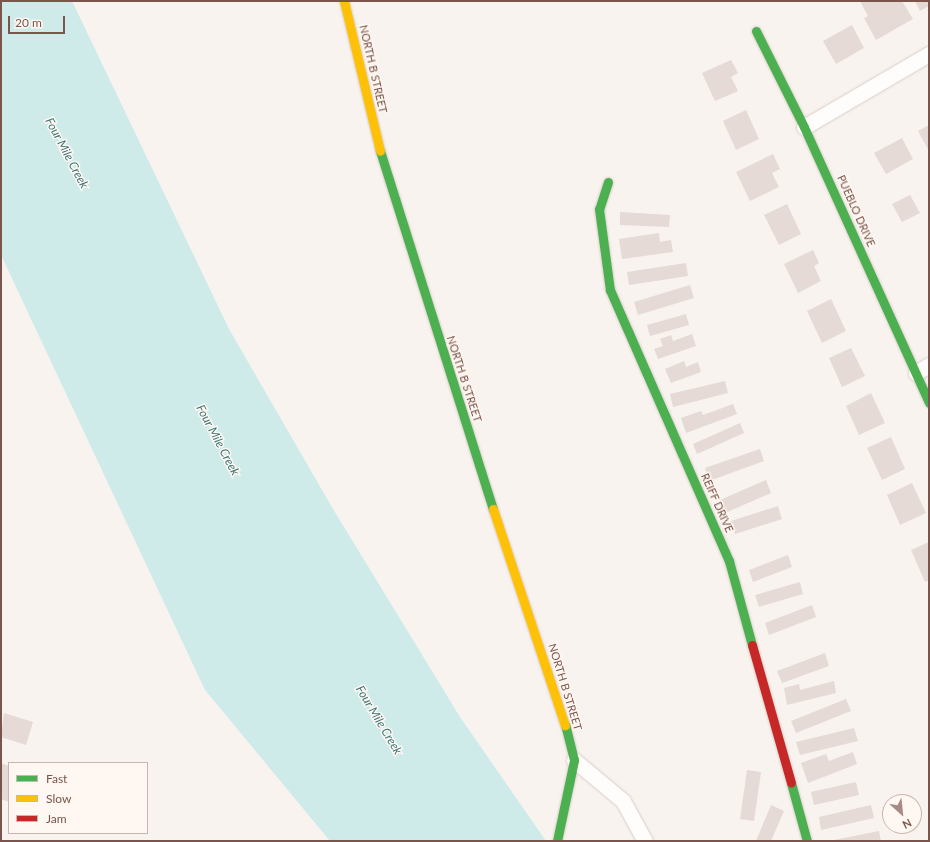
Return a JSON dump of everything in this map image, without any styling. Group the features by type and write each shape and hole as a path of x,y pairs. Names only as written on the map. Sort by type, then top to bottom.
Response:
{"street":[{"name":"NORTH B STREET","path":"344,1 376,138 400,218 506,550 556,693 574,760"},
{"name":"PUEBLO DRIVE","path":"756,32 804,127 929,403"},
{"path":"804,127 929,54"},
{"name":"REIFF DRIVE","path":"608,182 599,209 610,290 729,561 807,841"},
{"path":"916,373 929,365"},
{"path":"557,841 562,808 574,760 623,801 645,841"}],"water":[{"name":"Four Mile Creek","path":"1,1 72,1 229,329 333,509 460,717 546,841 330,841 205,690 1,255"}],"building":[{"path":"860,1 902,1 913,19 876,40 864,18 868,16"},
{"path":"915,1 929,1 929,6 920,11"},
{"path":"852,25 864,48 836,64 823,41"},
{"path":"731,60 738,73 731,77 738,91 715,101 702,73"},
{"path":"746,110 759,139 736,150 723,121"},
{"path":"929,125 929,151 918,131"},
{"path":"902,138 913,159 886,174 874,153"},
{"path":"773,154 780,169 772,173 779,187 750,201 736,172"},
{"path":"910,195 920,213 902,222 892,204"},
{"path":"787,204 801,234 779,245 764,215"},
{"path":"620,212 670,215 669,227 620,225"},
{"path":"659,233 660,242 671,240 673,252 622,259 619,239"},
{"path":"813,250 819,263 814,266 821,281 798,293 784,264"},
{"path":"686,263 688,276 629,285 627,272"},
{"path":"690,285 694,298 638,315 634,302"},
{"path":"831,299 846,331 822,343 807,311"},
{"path":"686,314 689,325 650,336 647,325"},
{"path":"692,334 696,346 658,359 654,349 663,346 660,339 671,335 673,341"},
{"path":"851,348 865,376 842,387 829,358"},
{"path":"684,361 686,367 698,362 701,372 671,383 665,369"},
{"path":"725,381 728,393 673,407 670,394"},
{"path":"871,393 885,423 859,435 846,406"},
{"path":"733,404 737,414 686,433 681,418 701,411 703,415"},
{"path":"740,423 744,433 697,454 693,444"},
{"path":"891,437 905,469 882,480 867,448"},
{"path":"760,449 764,461 709,481 705,468"},
{"path":"766,480 771,493 725,513 720,500"},
{"path":"912,483 926,513 900,525 887,495"},
{"path":"778,506 782,519 735,534 731,521"},
{"path":"929,542 929,580 925,582 911,550"},
{"path":"788,555 792,567 753,582 749,570"},
{"path":"800,582 803,594 759,607 755,595"},
{"path":"812,605 816,617 769,635 765,623"},
{"path":"825,653 829,666 782,683 777,671"},
{"path":"834,681 836,693 787,705 784,688 799,684 800,690"},
{"path":"846,699 851,711 796,733 791,721"},
{"path":"4,713 33,722 26,745 1,737"},
{"path":"854,728 858,741 800,755 796,742"},
{"path":"853,752 857,764 808,783 801,763 826,754 829,761"},
{"path":"1,763 8,766 8,802 1,799"},
{"path":"747,770 761,772 754,821 740,819"},
{"path":"856,782 859,795 814,805 811,792"},
{"path":"771,805 784,811 771,841 756,841"},
{"path":"871,805 874,818 821,830 819,817"},
{"path":"879,831 881,841 834,841 834,840"}],"traffic: fast":[{"path":"756,31 804,127 929,403"},
{"path":"380,151 493,509"},
{"path":"608,182 599,209 610,290 729,561 752,645"},
{"path":"557,841 574,760 565,725"},
{"path":"791,783 807,841"}],"traffic: slow":[{"path":"344,1 380,151"},
{"path":"493,509 565,725"}],"traffic: jam":[{"path":"752,645 791,783"}]}
